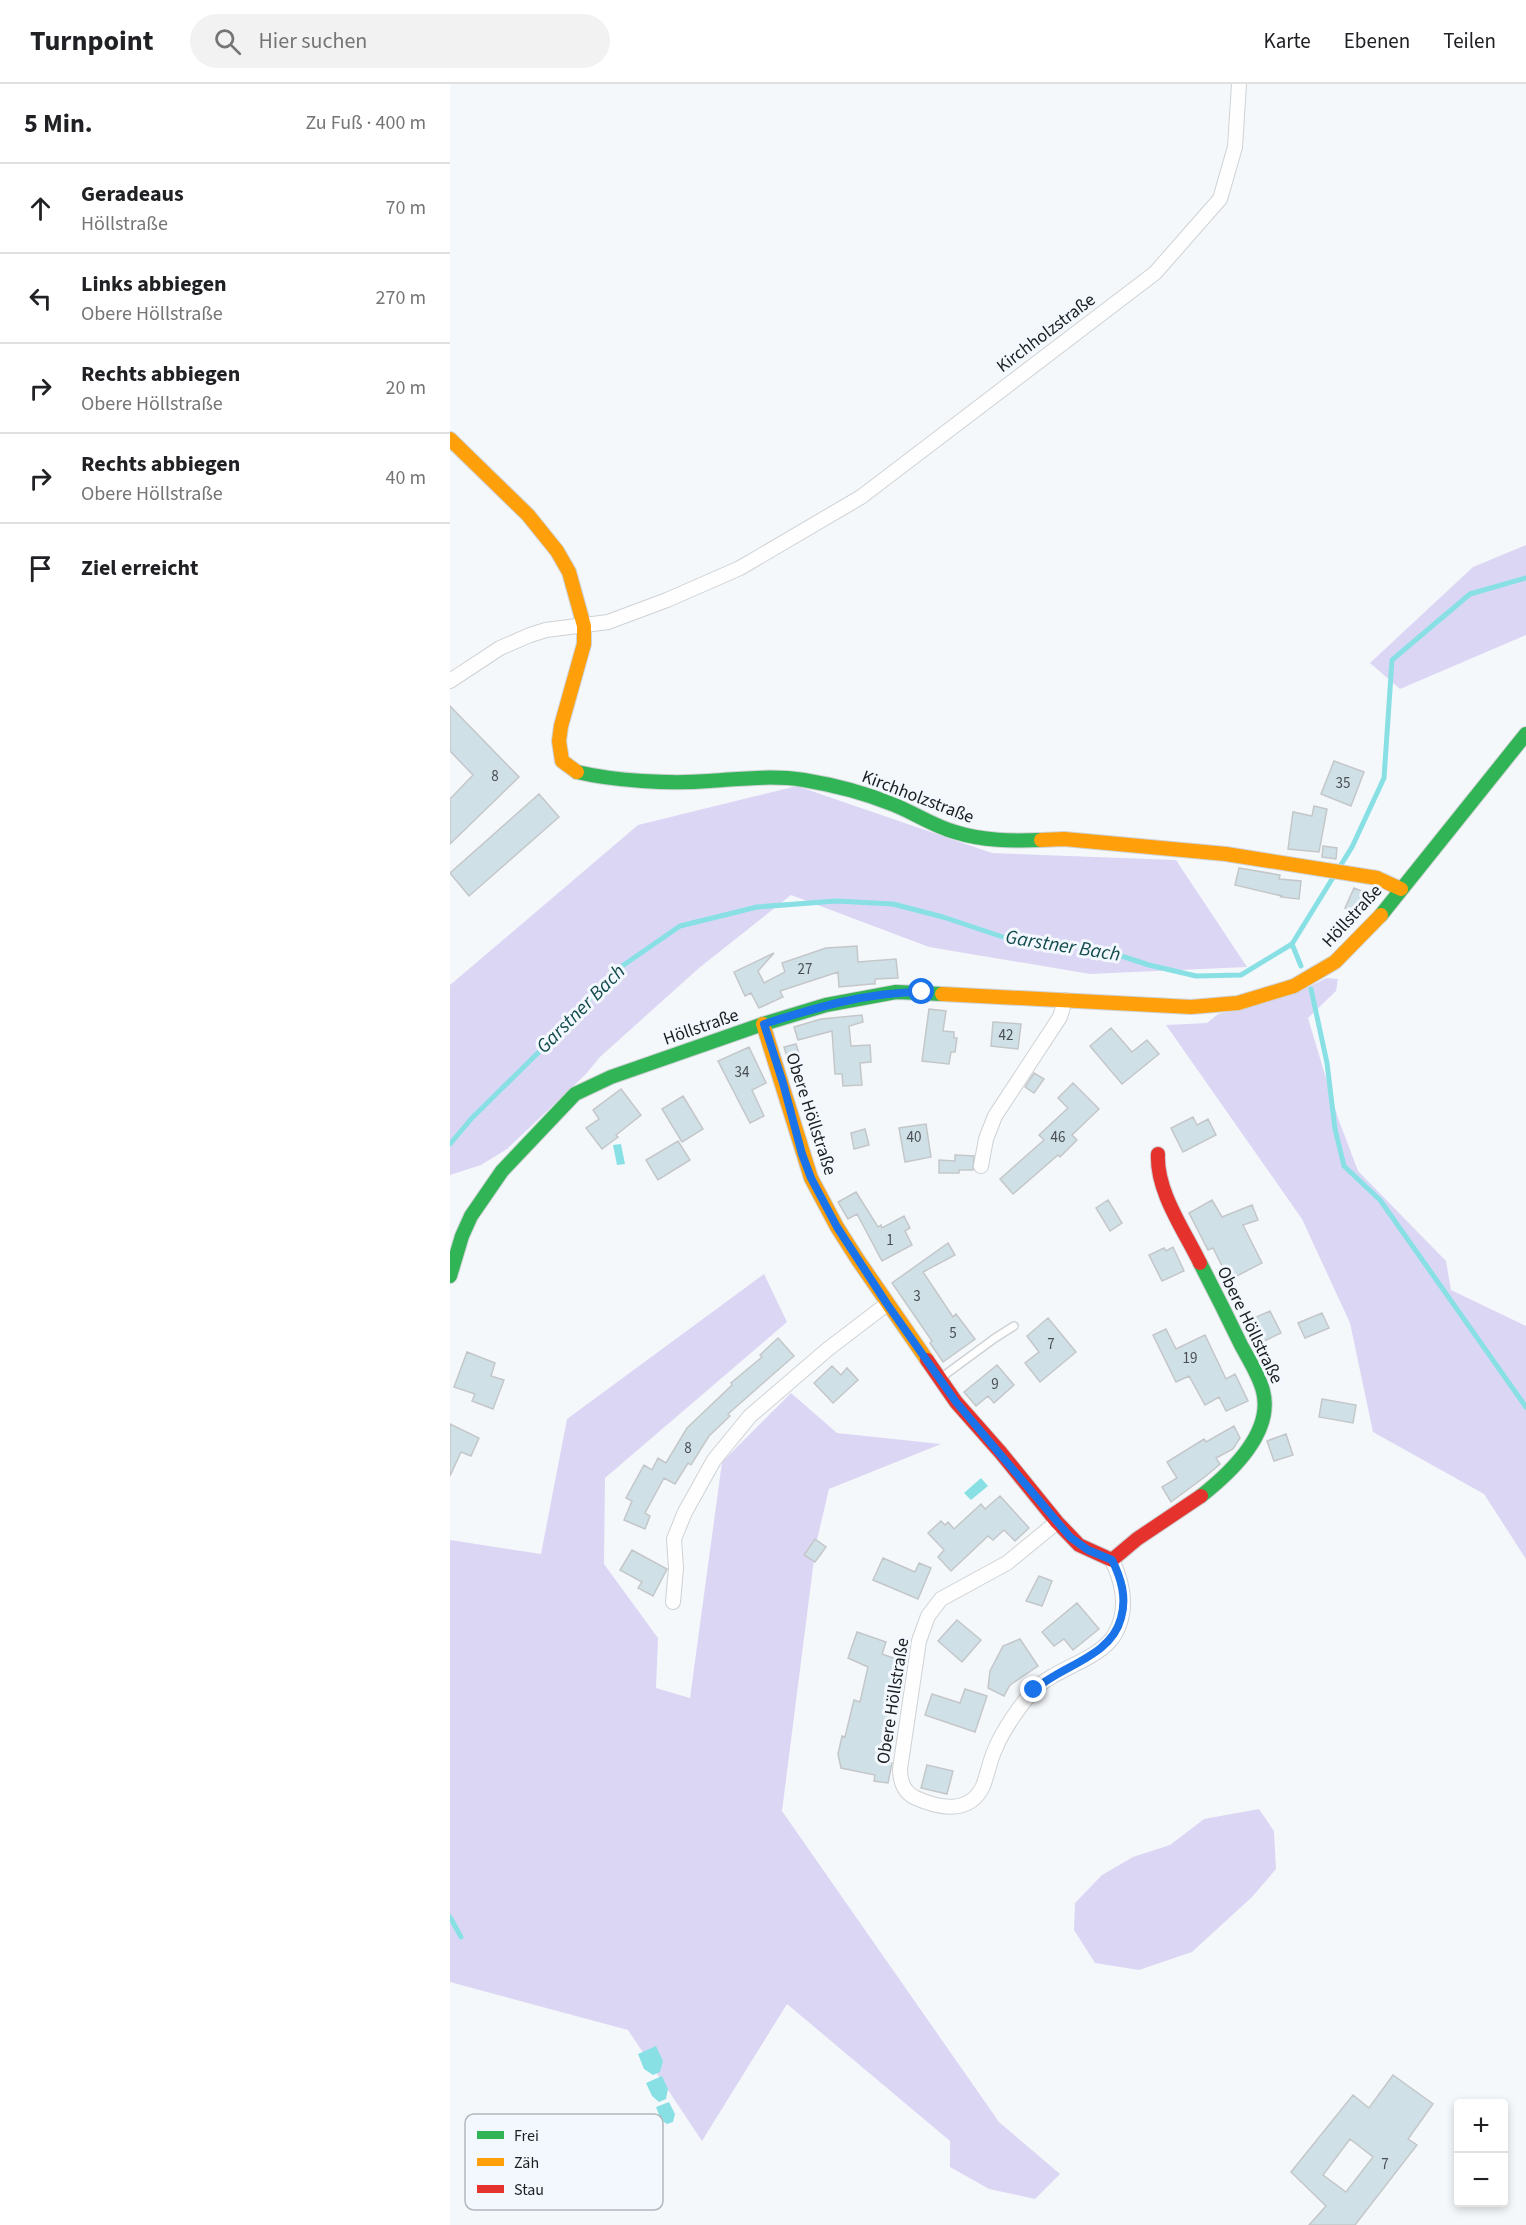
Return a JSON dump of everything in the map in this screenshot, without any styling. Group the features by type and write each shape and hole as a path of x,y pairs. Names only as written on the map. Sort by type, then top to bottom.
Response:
{"street":[{"name":"Kirchholzstraße","path":"450,681 500,648 530,635 546,630 608,622 740,568 861,497 1155,273 1220,199 1235,147 1239,84"},
{"path":"450,439 500,486 553,544 570,576 584,626"},
{"name":"Kirchholzstraße","path":"584,626 583,652 562,725 559,747 561,756 569,769 578,773 663,782 748,777 803,780 868,795 953,831 980,838 1016,841 1064,839 1226,854 1359,875 1388,882 1401,889"},
{"name":"Höllstraße","path":"450,1276 462,1236 485,1193 525,1145 575,1094 610,1077 764,1024 826,1005 896,992 1191,1007 1238,1003 1294,986 1335,962 1376,921 1526,734"},
{"path":"981,1166 986,1139 995,1116 1060,1017 1065,1000"},
{"name":"Obere Höllstraße","path":"764,1024 802,1154 811,1178 837,1227 939,1379 1079,1545 1112,1560 1119,1575 1124,1600 1119,1626 1110,1641 1047,1679 1034,1690 997,1744 984,1784 974,1799 966,1805 948,1808 910,1795 902,1784 900,1769 919,1641 928,1616 941,1599 1007,1563 1057,1521"},
{"name":"Obere Höllstraße","path":"1112,1560 1136,1540 1214,1487 1228,1474 1239,1463 1257,1434 1266,1410 1265,1393 1260,1382 1162,1187 1157,1170 1158,1154"},
{"path":"673,1602 676,1568 674,1539 685,1512 720,1452 750,1416 828,1348 887,1304"}],"lane":[{"path":"939,1379 1014,1326"}],"shaded area":[{"path":"1526,545 1526,635 1400,689 1370,663 1473,567"},
{"path":"797,786 992,853 1176,860 1247,967 1090,974 929,947 791,895 699,968 600,1057 586,1074 507,1149 481,1165 450,1175 450,985 638,825"},
{"path":"1327,978 1338,979 1336,991 1308,1018 1338,1118 1358,1171 1446,1261 1451,1290 1526,1326 1526,1559 1484,1494 1373,1432 1350,1323 1302,1219 1166,1025 1207,1023 1218,1014 1289,996"},
{"path":"764,1274 787,1322 605,1478 604,1564 658,1638 656,1688 690,1698 722,1462 791,1393 837,1433 941,1444 829,1489 816,1544 782,1811 999,2122 1060,2174 1035,2199 989,2189 950,2167 950,2141 787,2004 702,2141 628,2030 450,1982 450,1540 541,1554 567,1419"},
{"path":"1259,1809 1274,1831 1276,1869 1252,1897 1192,1952 1139,1970 1095,1963 1074,1930 1075,1903 1102,1875 1133,1857 1170,1845 1204,1819"}],"water":[{"path":"621,1144 625,1164 617,1165 613,1145"},
{"path":"981,1478 988,1486 971,1500 964,1493"},
{"path":"656,2046 663,2061 660,2072 653,2075 644,2069 638,2054"},
{"path":"662,2076 668,2089 666,2099 659,2102 652,2096 646,2083"},
{"path":"669,2102 675,2114 673,2122 667,2124 663,2121 663,2114 659,2114 656,2107"}],"building":[{"path":"450,706 519,777 450,844 450,799 473,775 450,751"},
{"path":"1334,761 1364,772 1351,806 1321,794"},
{"path":"539,794 559,817 469,896 450,873"},
{"path":"1314,806 1327,809 1319,852 1288,849 1293,812 1312,816"},
{"path":"1323,846 1337,848 1336,859 1322,857"},
{"path":"1239,868 1280,875 1279,879 1301,881 1299,899 1281,897 1235,885"},
{"path":"1354,888 1369,894 1360,914 1345,908"},
{"path":"857,946 858,962 896,959 898,978 875,979 875,984 839,987 838,972 780,991 783,997 759,1008 751,993 745,996 734,972 774,953 758,971 764,983 785,972 782,963 826,948"},
{"path":"929,1009 946,1011 943,1031 954,1032 954,1038 957,1038 955,1052 951,1052 949,1064 922,1061"},
{"path":"862,1015 863,1022 849,1026 851,1046 870,1045 871,1062 860,1063 862,1085 843,1086 842,1074 835,1074 832,1031 798,1040 794,1027 821,1019"},
{"path":"993,1022 1021,1024 1018,1049 991,1046"},
{"path":"1111,1028 1132,1052 1147,1040 1159,1054 1122,1084 1090,1046"},
{"path":"796,1044 801,1059 789,1063 784,1047"},
{"path":"749,1047 766,1083 752,1090 764,1116 750,1123 718,1061"},
{"path":"1034,1073 1044,1079 1034,1093 1025,1087"},
{"path":"1073,1083 1099,1109 1072,1135 1077,1140 1060,1157 1058,1155 1013,1194 1000,1179 1044,1140 1039,1135 1068,1108 1058,1098"},
{"path":"621,1089 641,1115 602,1149 586,1128 599,1119 593,1110"},
{"path":"683,1096 703,1129 682,1142 662,1109"},
{"path":"1193,1117 1197,1125 1208,1119 1216,1135 1183,1152 1171,1128"},
{"path":"926,1124 931,1157 905,1162 899,1128"},
{"path":"865,1129 869,1145 854,1149 851,1133"},
{"path":"678,1141 690,1160 658,1180 646,1160"},
{"path":"955,1155 974,1156 973,1170 939,1173 939,1160 955,1161"},
{"path":"856,1192 878,1227 881,1225 882,1228 904,1216 910,1228 905,1231 912,1245 882,1261 857,1214 848,1219 838,1202"},
{"path":"1108,1200 1122,1223 1110,1231 1096,1208"},
{"path":"1212,1200 1222,1217 1252,1205 1258,1220 1243,1225 1262,1263 1229,1280 1213,1248 1208,1250 1189,1213"},
{"path":"948,1243 955,1255 923,1272 953,1317 956,1314 975,1339 943,1362 930,1343 932,1341 892,1283"},
{"path":"1173,1247 1184,1271 1162,1281 1149,1255 1164,1248 1166,1251"},
{"path":"1270,1311 1281,1333 1258,1344 1254,1343 1247,1330 1251,1329 1247,1321"},
{"path":"1322,1313 1329,1328 1305,1338 1298,1323"},
{"path":"1048,1318 1076,1352 1040,1382 1025,1363 1039,1352 1027,1336"},
{"path":"1166,1329 1176,1349 1205,1335 1226,1379 1235,1374 1248,1401 1226,1411 1219,1397 1205,1405 1189,1376 1176,1382 1153,1335"},
{"path":"778,1338 794,1356 728,1414 730,1416 709,1436 691,1465 688,1463 675,1484 664,1478 645,1513 650,1516 645,1529 624,1520 632,1501 626,1498 644,1465 652,1470 658,1458 666,1463 687,1428 732,1385 731,1383 762,1357 760,1355"},
{"path":"467,1352 495,1363 491,1376 504,1380 493,1409 472,1401 475,1394 454,1387"},
{"path":"997,1365 1014,1385 994,1403 988,1396 976,1406 964,1392"},
{"path":"832,1366 841,1375 847,1368 858,1380 833,1403 814,1383"},
{"path":"1322,1399 1356,1405 1353,1423 1319,1417"},
{"path":"450,1424 479,1438 471,1456 461,1452 450,1476"},
{"path":"1234,1426 1240,1438 1233,1449 1216,1458 1220,1464 1171,1502 1162,1487 1177,1478 1167,1462 1204,1439 1206,1442"},
{"path":"1286,1434 1293,1455 1274,1461 1267,1441"},
{"path":"1000,1496 1029,1528 1015,1541 1004,1530 993,1540 988,1536 951,1571 938,1557 944,1550 928,1533 941,1521 945,1525 948,1522 954,1529 981,1504 985,1509"},
{"path":"815,1539 826,1547 815,1562 804,1555"},
{"path":"632,1550 667,1569 653,1596 638,1588 642,1582 620,1570"},
{"path":"883,1558 915,1572 919,1563 931,1568 918,1599 873,1580"},
{"path":"1039,1576 1052,1581 1042,1606 1026,1601"},
{"path":"1077,1603 1099,1629 1073,1650 1064,1639 1054,1646 1042,1632"},
{"path":"957,1620 981,1640 962,1662 938,1641"},
{"path":"857,1632 886,1642 882,1654 902,1661 885,1708 892,1710 888,1726 883,1733 878,1761 892,1763 888,1783 874,1781 875,1775 841,1768 838,1754 842,1736 845,1737 854,1700 860,1702 868,1667 848,1658"},
{"path":"1020,1639 1038,1666 1010,1685 1004,1696 988,1688 990,1671 1003,1646"},
{"path":"965,1689 987,1696 975,1732 925,1715 932,1694 960,1703"},
{"path":"927,1765 953,1771 947,1794 921,1788"},
{"path":"1393,2075 1433,2104 1408,2139 1417,2145 1355,2225 1309,2225 1326,2206 1291,2172 1353,2095 1369,2108","holes":["1350,2139 1373,2157 1346,2192 1323,2175"]}],"waterway":[{"name":"Garstner Bach","path":"1339,868 1352,847 1384,778 1392,660 1470,594 1526,578"},
{"name":"Garstner Bach","path":"450,1144 472,1118 552,1039 615,971 680,926 757,907 836,901 893,904 943,917 1006,938 1043,939 1106,951 1149,965 1196,976 1241,975 1292,944 1334,876"},
{"path":"1292,944 1301,966"},
{"path":"1311,989 1327,1063 1335,1129 1344,1166 1380,1200 1526,1407"},
{"path":"450,1917 461,1937"}],"traffic: fast":[{"path":"1381,915 1526,734"},
{"path":"577,772 608,778 660,782 744,778 804,780 871,796 939,826 966,835 998,840 1041,840"},
{"path":"450,1276 462,1236 471,1216 502,1171 575,1094 611,1077 763,1024 826,1005 896,992 942,994"},
{"path":"1200,1263 1256,1373 1263,1391 1265,1407 1256,1437 1247,1451 1201,1496"}],"traffic: slow":[{"path":"450,439 528,515 557,551 569,572 584,626 584,644 561,726 559,741 562,761 577,772"},
{"path":"1041,840 1064,839 1226,854 1377,878 1401,889"},
{"path":"942,994 1191,1007 1238,1003 1294,986 1335,962 1381,915"},
{"path":"763,1024 811,1178 837,1227 858,1260 927,1360"}],"traffic: jam":[{"path":"1158,1154 1161,1182 1166,1196 1200,1263"},
{"path":"927,1360 956,1402 1079,1545 1112,1560 1137,1539 1201,1496"}],"route":[{"path":"922,992 896,992 863,997 826,1005 764,1024 811,1178 837,1227 858,1260 956,1402 1070,1537 1088,1550 1112,1560 1119,1575 1124,1600 1123,1612 1115,1635 1104,1646 1047,1679 1034,1690"}]}
